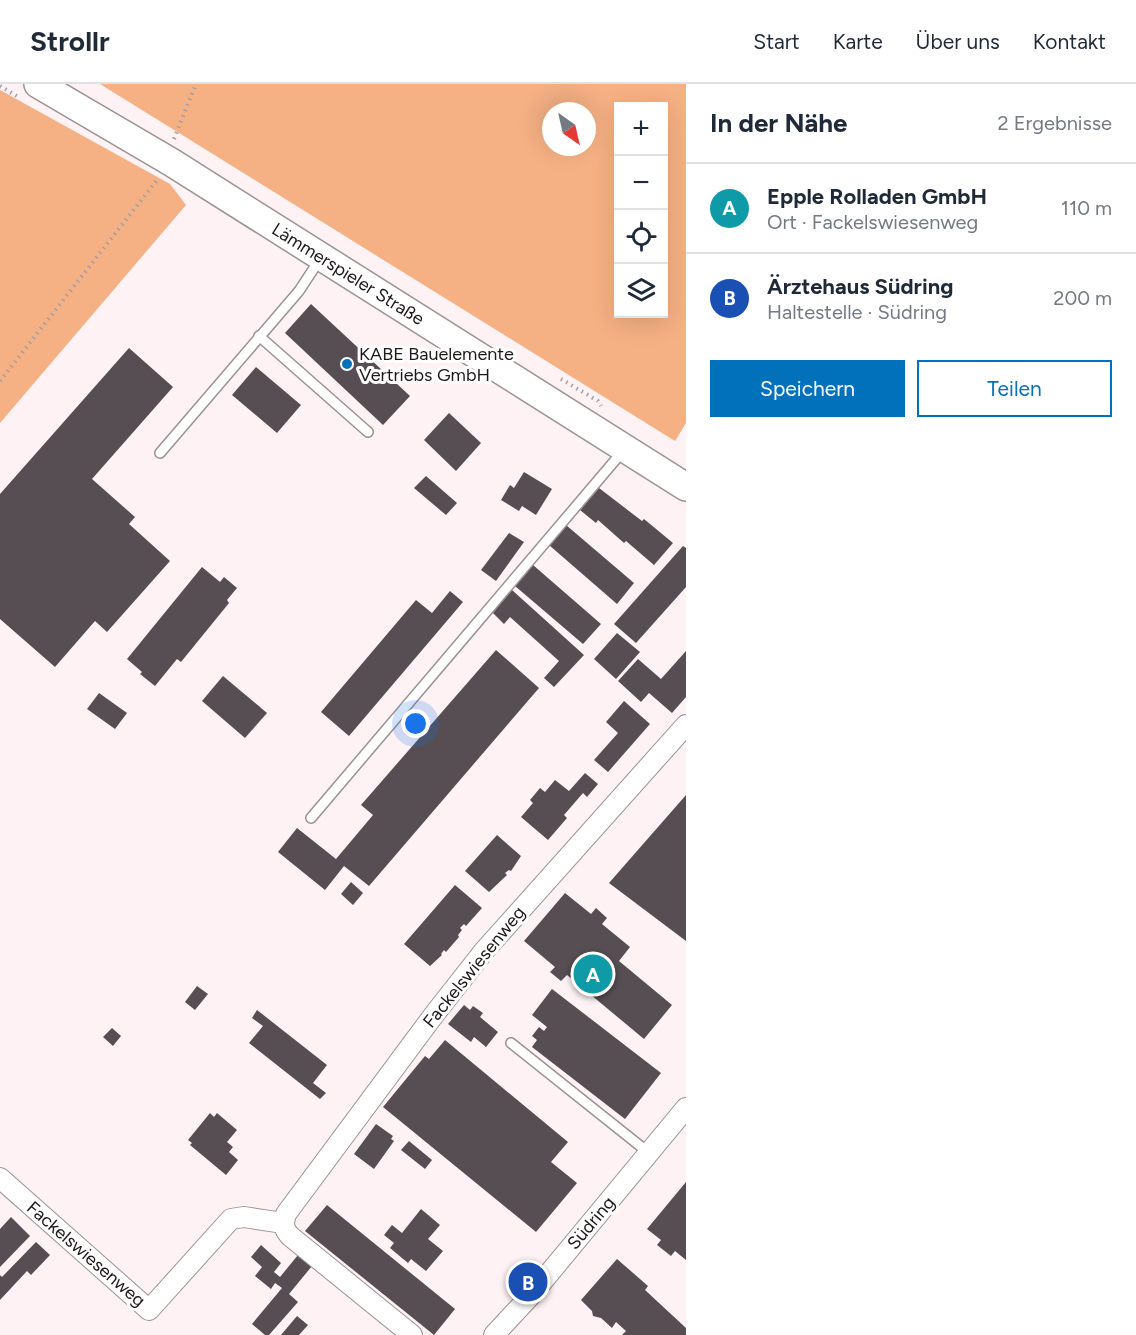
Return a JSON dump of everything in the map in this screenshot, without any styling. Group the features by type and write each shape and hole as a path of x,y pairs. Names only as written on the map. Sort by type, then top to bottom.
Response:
{"main road":[{"name":"Lämmerspieler Straße","path":"38,84 171,162 686,487"}],"street":[{"name":"Fackelswiesenweg","path":"0,1178 150,1310 231,1219 244,1217 283,1223 295,1201 477,960 686,725"},
{"name":"Südring","path":"494,1335 532,1294 686,1108"},
{"path":"283,1223 285,1231 290,1236 412,1335"}],"lane":[{"path":"160,453 298,291 321,257"},
{"path":"259,336 368,432"},
{"path":"311,818 625,449"},
{"path":"511,1043 649,1153"}],"path":[{"path":"0,381 171,162 173,143 196,84"}],"shaded area":[{"path":"100,84 686,84 686,423 675,441"},
{"path":"0,90 170,184 186,205 0,423"}],"building":[{"name":"KABE Bauelemente Vertriebs GmbH","path":"311,304 410,396 383,425 285,333"},
{"path":"129,348 173,387 92,479 135,517 129,524 170,561 107,632 95,621 55,667 0,619 0,494"},
{"path":"256,367 301,405 277,433 232,395"},
{"path":"449,413 481,443 456,471 424,440"},
{"path":"524,472 552,489 536,515 522,506 519,511 501,500 510,485 514,488"},
{"path":"426,476 457,503 446,515 414,488"},
{"path":"599,488 642,521 644,519 673,543 654,565 598,520 596,523 580,510"},
{"path":"566,525 634,583 617,604 549,545"},
{"path":"509,533 524,542 496,581 481,570"},
{"path":"683,546 686,548 686,587 636,643 614,624"},
{"path":"533,565 601,624 583,644 515,586"},
{"path":"202,567 220,582 224,577 237,588 227,600 229,603 181,662 177,659 155,686 127,659"},
{"path":"512,590 584,655 554,687 544,678 559,661 510,617 504,624 492,612"},
{"path":"450,591 463,602 349,736 321,712 416,600 432,613"},
{"path":"617,633 640,652 616,679 594,659"},
{"path":"496,650 539,688 369,886 344,866 325,890 278,852 297,828 336,859 373,815 361,805"},
{"path":"686,651 686,697 672,713 649,693 641,702 618,681 638,659 661,679"},
{"path":"223,676 267,713 245,738 202,701"},
{"path":"99,693 127,713 115,729 87,709"},
{"path":"624,701 650,724 608,772 594,760 618,733 606,722"},
{"path":"585,773 598,784 587,797 583,793 564,815 567,818 548,840 521,817 533,803 530,800 540,788 545,792 555,780 569,791"},
{"path":"686,795 686,941 609,883"},
{"path":"497,835 521,856 511,871 505,873 507,875 489,892 465,871"},
{"path":"351,882 363,893 353,905 341,894"},
{"path":"455,885 482,908 466,926 464,924 460,928 462,930 459,937 430,966 404,944"},
{"path":"565,893 591,914 596,908 607,918 602,924 630,947 619,961 672,1005 644,1039 567,975 561,981 550,972 555,967 524,941"},
{"path":"197,986 208,994 195,1010 185,1002"},
{"path":"552,989 661,1073 625,1119 532,1047 537,1040 532,1036 539,1027 544,1031 547,1027 532,1015"},
{"path":"464,1005 470,1010 473,1006 483,1013 480,1017 498,1032 486,1047 474,1037 471,1042 448,1024"},
{"path":"257,1010 327,1065 313,1083 326,1093 320,1099 249,1043 263,1026 252,1018"},
{"path":"112,1028 121,1036 113,1046 103,1037"},
{"path":"445,1040 568,1142 551,1162 577,1183 536,1232 383,1107 425,1056 429,1059"},
{"path":"210,1113 214,1117 217,1113 237,1130 227,1142 233,1147 229,1152 238,1160 226,1175 190,1145 192,1143 188,1140"},
{"path":"376,1124 393,1136 391,1139 394,1141 374,1169 354,1154"},
{"path":"409,1141 432,1160 425,1169 401,1150"},
{"path":"686,1182 686,1260 675,1251 671,1256 657,1245 661,1240 647,1229"},
{"path":"327,1205 455,1309 434,1335 305,1231"},
{"path":"421,1209 440,1225 428,1239 443,1251 426,1271 411,1259 408,1263 390,1248 394,1243 384,1235 392,1225 402,1233"},
{"path":"11,1217 30,1236 0,1267 0,1229"},
{"path":"36,1242 50,1255 31,1275 27,1271 0,1300 0,1275 2,1277"},
{"path":"261,1245 281,1263 274,1272 280,1277 298,1255 312,1266 289,1294 298,1302 269,1335 265,1335 252,1324 282,1288 275,1283 271,1289 255,1276 262,1267 251,1257"},
{"path":"617,1259 648,1286 645,1290 686,1328 686,1335 622,1335 626,1331 616,1322 612,1328 601,1318 593,1316 592,1311 581,1300"},
{"path":"297,1316 308,1325 299,1335 281,1335"}],"place":[{"name":"KABE Bauelemente Vertriebs GmbH","path":"347,364"},
{"name":"Epple Rolladen GmbH","path":"593,974"},
{"name":"Ärztehaus Südring","path":"528,1282"}]}
